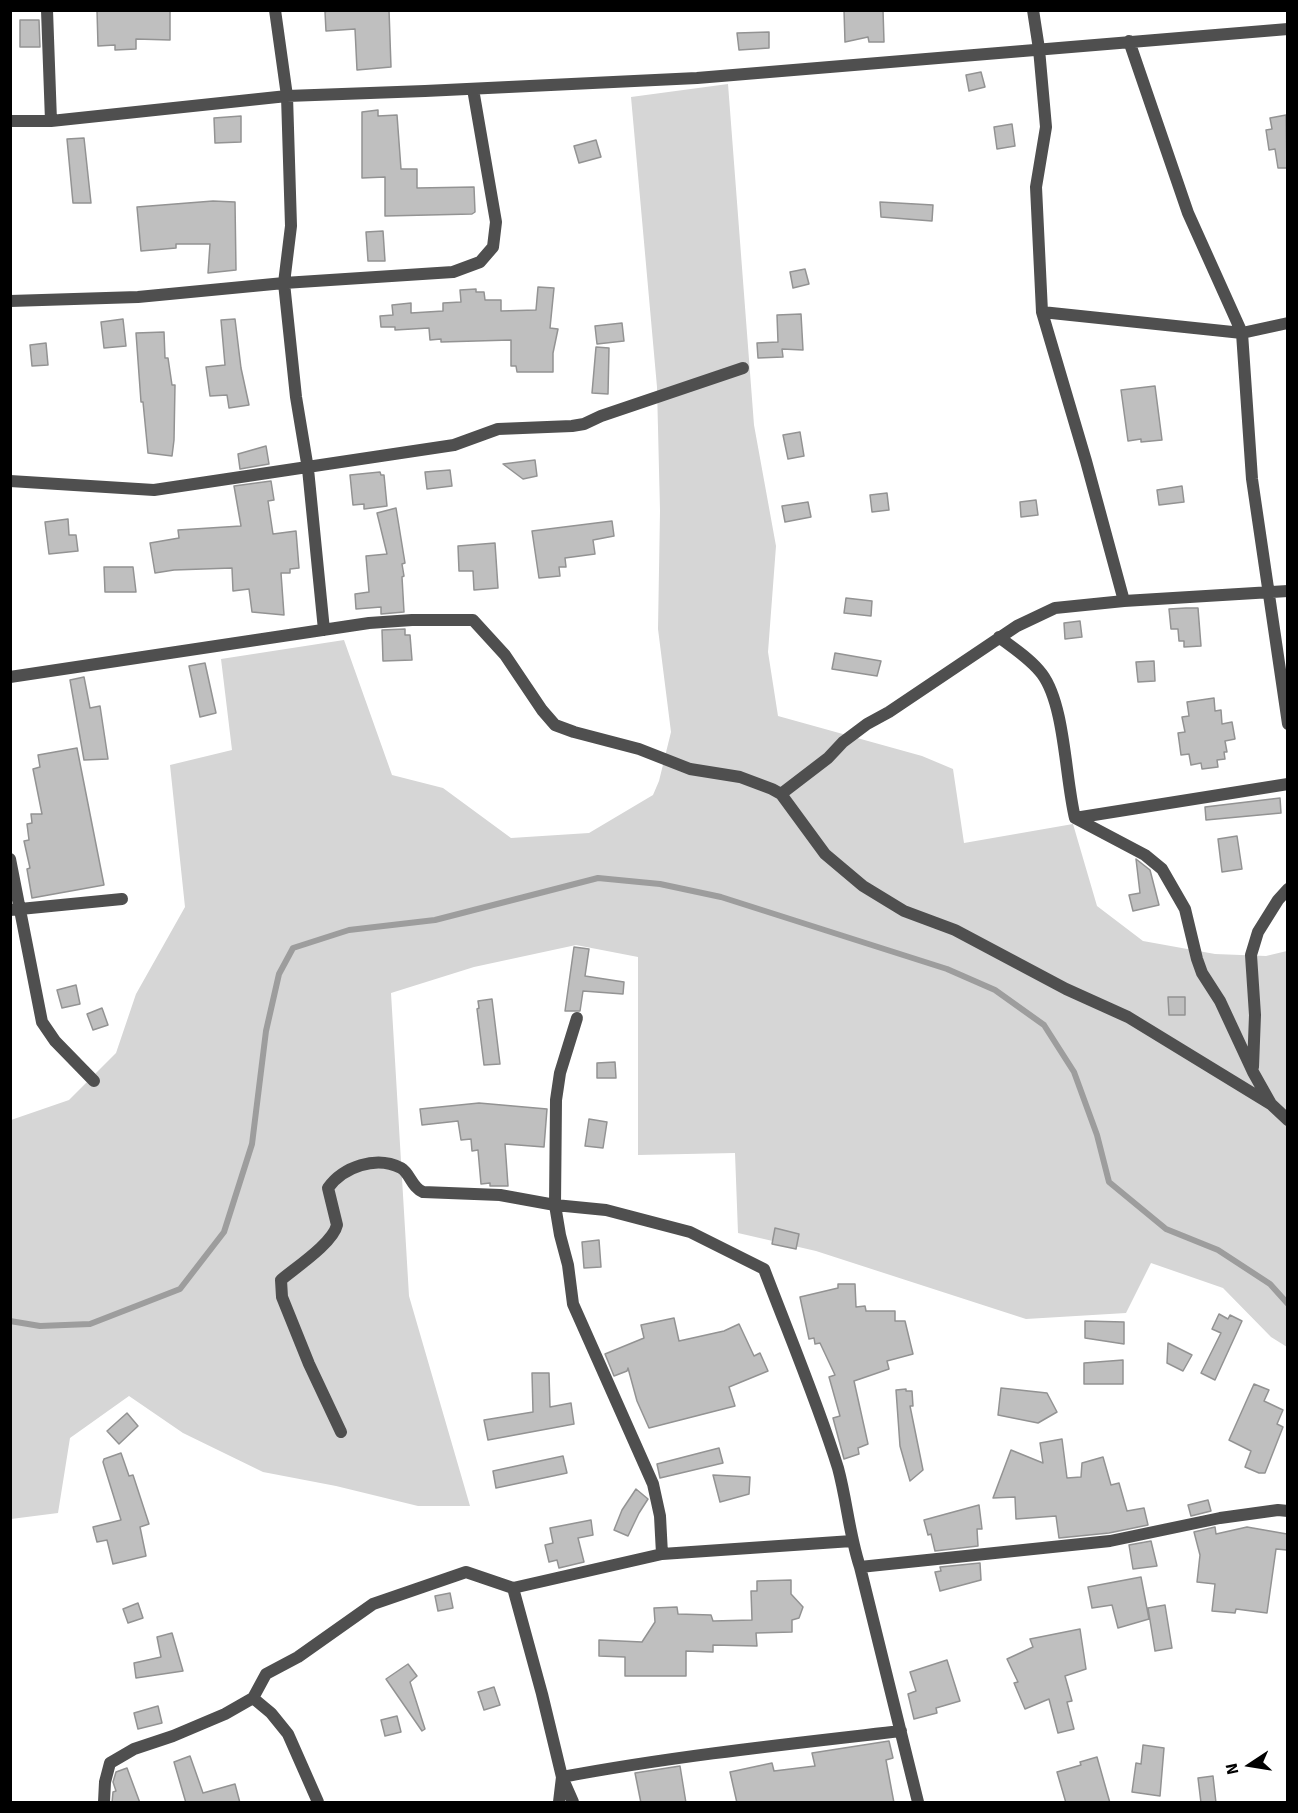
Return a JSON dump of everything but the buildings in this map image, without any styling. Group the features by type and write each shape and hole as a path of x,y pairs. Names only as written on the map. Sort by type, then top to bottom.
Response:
{"street":[{"path":"47,10 51,121"},
{"path":"275,10 287,96 291,226 284,283 296,397 308,469 324,630"},
{"path":"1033,10 1046,127 1036,187 1042,312 1124,601"},
{"path":"10,121 51,121 287,96 697,78 1287,28"},
{"path":"1129,41 1188,213 1242,333 1252,479 1287,724"},
{"path":"10,301 138,297 284,283 453,272 480,262 493,247 496,222 473,89"},
{"path":"1042,312 1242,333 1287,323"},
{"path":"10,481 154,490 308,469 454,445 498,429 584,424 601,416 743,368"},
{"path":"781,794 867,724 889,712 999,637 1055,608 1124,601 1287,591"},
{"path":"10,677 369,623 473,620 505,655 542,710 555,724 574,732 639,749 690,769 740,777 781,794 825,854 863,886 904,911 955,930 1066,989 1128,1017 1272,1105 1287,1120"},
{"path":"999,637 1041,673 1054,695 1066,762 1069,794 1075,818 1145,855 1162,869 1185,909 1202,973 1220,1001 1253,1072 1272,1105"},
{"path":"1075,818 1287,784"},
{"path":"10,859 15,910 42,1022 55,1041 94,1081"},
{"path":"1253,1072 1255,1015 1251,955 1258,932 1287,889"},
{"path":"15,910 122,899"},
{"path":"577,1018 560,1072 556,1100 555,1205 568,1265 573,1304 653,1484 660,1516 662,1554"},
{"path":"341,1432 309,1364 282,1297 281,1280 326,1242 336,1230 338,1225 328,1188 334,1179 367,1162 402,1168 418,1190 423,1192 500,1195 555,1205 606,1210 690,1232 764,1269 805,1375 838,1470 852,1542 918,1803"},
{"path":"860,1567 1110,1541 1220,1518 1278,1510 1287,1511"},
{"path":"104,1803 105,1782 110,1763 134,1749 173,1736 225,1714 253,1698 266,1674 373,1605 466,1572 513,1588 662,1554 852,1542"},
{"path":"513,1588 562,1777 573,1803"},
{"path":"253,1698 271,1713 288,1734 318,1803"},
{"path":"562,1777 724,1751 901,1731"},
{"path":"559,1803 562,1777"}],"shaded area":[{"path":"728,84 754,425 776,546 768,652 778,716 922,756 953,769 964,843 1073,824 1097,906 1143,941 1215,954 1266,956 1287,951 1287,1347 1271,1337 1223,1288 1151,1263 1126,1313 1026,1319 816,1251 738,1233 735,1153 638,1155 638,957 576,945 474,967 391,993 409,1296 470,1506 418,1506 336,1486 263,1472 183,1433 129,1396 70,1438 58,1513 11,1519 11,1120 69,1100 116,1053 136,994 185,907 170,765 232,750 221,659 344,640 392,775 443,788 511,838 589,833 653,795 659,781 671,732 658,629 660,511 657,387 631,97"}],"waterway":[{"path":"10,1321 40,1326 90,1324 180,1289 224,1232 252,1144 266,1031 279,974 293,948 349,930 435,920 598,878 660,884 721,897 947,969 995,990 1044,1025 1074,1072 1097,1135 1109,1182 1166,1229 1218,1250 1270,1284 1288,1304"}]}
